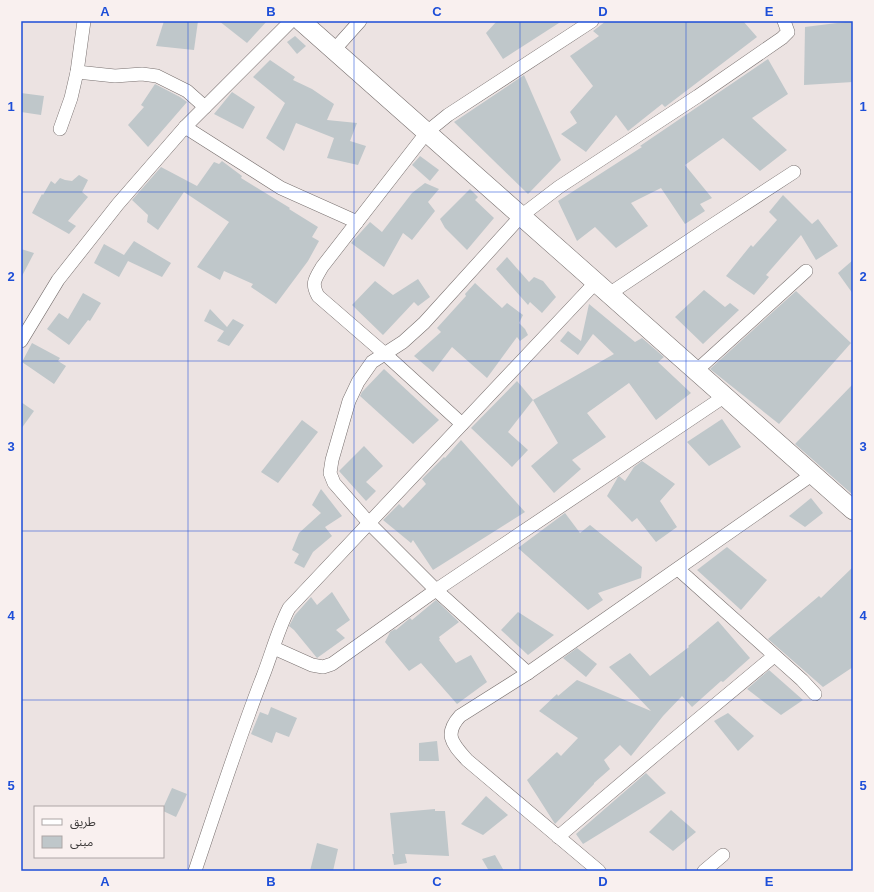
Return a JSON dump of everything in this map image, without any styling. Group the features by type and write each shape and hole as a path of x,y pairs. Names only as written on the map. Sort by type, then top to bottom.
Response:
{"street":[{"path":"60,128 71,98 77,72 84,21"},
{"path":"21,341 58,280 118,204 185,127 291,21"},
{"path":"301,21 853,510"},
{"path":"334,50 360,21"},
{"path":"462,424 318,296 314,288 315,279 322,267 427,132 448,115 592,21"},
{"path":"528,673 436,590 369,523 334,482 330,473 332,460 349,401 358,382 372,362 403,342 424,323 521,216 559,187 698,96 782,38 788,32 784,21"},
{"path":"77,72 115,76 142,74 157,76 187,91 206,107"},
{"path":"185,127 281,188 357,222"},
{"path":"195,871 245,722 274,648 282,622 289,608 462,424 602,288 708,228 794,172"},
{"path":"696,371 806,271"},
{"path":"274,648 312,665 323,667 332,664 436,590 724,396"},
{"path":"599,871 467,760 454,745 451,733 454,724 460,716 528,673 813,474"},
{"path":"678,569 802,680 815,694"},
{"path":"558,837 774,656"},
{"path":"704,871 723,855"}],"building":[{"path":"164,21 198,21 194,50 156,46"},
{"path":"219,21 267,21 247,43"},
{"path":"497,21 562,21 503,59 486,33"},
{"path":"606,21 743,21 757,37 665,107 662,104 628,131 616,115 586,152 561,134 577,123 570,112 593,86 570,56 599,36 593,31"},
{"path":"853,21 853,82 804,85 805,27"},
{"path":"295,36 306,46 297,54 287,42"},
{"path":"768,59 788,94 752,118 787,150 760,171 723,138 685,165 712,198 700,204 705,211 685,224 661,188 631,203 648,226 616,248 595,227 577,241 558,201 642,147 640,146"},
{"path":"270,60 295,77 293,80 312,89 334,104 327,120 357,123 350,141 366,146 358,165 327,158 334,138 296,123 284,151 266,138 285,103 253,77"},
{"path":"524,75 561,160 528,194 454,122"},
{"path":"155,84 187,102 148,147 128,125 144,107 141,105"},
{"path":"232,92 255,107 243,129 214,114"},
{"path":"21,93 44,96 41,115 21,112"},
{"path":"420,156 439,170 430,181 412,165"},
{"path":"222,161 242,176 241,178 318,227 312,237 319,241 308,261 276,304 251,287 253,284 224,271 220,280 197,267 229,222 184,192 158,230 147,222 148,215 132,200 161,167 197,186 214,162 219,164"},
{"path":"79,175 88,180 82,192 88,197 68,221 76,226 69,234 32,213 51,181 55,184 60,178 72,181"},
{"path":"425,183 439,189 428,202 435,211 412,240 403,233 384,267 351,243 370,222 382,232 412,193"},
{"path":"470,189 478,197 475,200 494,218 467,250 445,228 440,219"},
{"path":"783,195 812,224 818,219 838,246 816,260 801,235 766,275 769,277 754,295 726,276 751,245 753,247 777,220 769,212"},
{"path":"134,241 171,263 162,277 128,261 119,277 94,263 104,244 124,255"},
{"path":"21,249 34,253 21,278"},
{"path":"507,257 529,282 534,277 543,281 556,297 542,313 530,302 528,305 496,269"},
{"path":"853,260 853,294 838,273"},
{"path":"418,279 430,297 418,306 414,302 383,335 352,305 375,281 393,295"},
{"path":"475,283 502,308 507,303 523,315 519,323 528,335 520,341 517,337 487,378 452,347 433,372 414,356 441,332 437,328 466,296 465,294"},
{"path":"704,290 725,307 730,303 739,310 703,344 675,317"},
{"path":"796,291 851,343 779,424 710,369"},
{"path":"83,293 101,303 90,321 88,320 69,345 47,329 59,313 68,319"},
{"path":"589,304 635,342 642,338 664,357 658,362 691,393 656,420 629,383 587,413 606,437 572,460 581,469 554,493 531,466 558,443 533,400 614,354 593,334 578,355 560,341 568,331 581,341"},
{"path":"210,309 227,327 233,319 244,325 229,346 217,341 224,331 204,321"},
{"path":"32,343 60,358 58,361 66,366 54,384 22,362"},
{"path":"384,369 439,420 413,444 360,396"},
{"path":"517,381 533,400 508,432 528,450 512,467 471,428"},
{"path":"853,384 853,495 795,444"},
{"path":"21,402 34,411 21,429"},
{"path":"722,419 741,447 709,466 687,442"},
{"path":"302,420 318,432 278,483 261,472"},
{"path":"461,440 525,512 433,570 413,540 411,543 383,520 399,504 403,508 426,484 422,479 444,457 445,458"},
{"path":"364,446 383,466 366,482 376,491 366,501 339,471"},
{"path":"642,461 675,484 660,501 677,527 656,542 637,518 632,522 607,496 619,476 625,481 634,467"},
{"path":"321,489 342,516 325,527 332,536 313,552 304,568 294,563 299,554 292,550 299,533 321,513 312,505"},
{"path":"811,498 823,513 805,527 789,516"},
{"path":"565,513 580,533 590,525 642,567 641,578 598,593 603,600 588,610 518,548"},
{"path":"727,547 767,580 741,610 697,570"},
{"path":"853,567 853,667 823,687 768,639 819,596 821,598"},
{"path":"332,592 350,620 336,630 345,638 317,658 289,626 295,615 311,597 317,605"},
{"path":"436,600 459,622 439,637 439,640 456,663 471,655 487,682 457,704 421,663 409,671 385,642 390,632 395,629 396,630 410,618 412,620"},
{"path":"518,612 554,635 528,655 501,630"},
{"path":"718,621 750,658 692,707 682,696 663,716 631,756 620,745 604,760 610,769 594,783 555,824 527,780 557,752 561,756 578,738 539,711 557,694 558,696 577,680 651,711 609,667 630,653 650,676 689,647 688,646"},
{"path":"577,648 597,664 586,677 563,658"},
{"path":"769,670 803,700 781,715 747,689"},
{"path":"271,707 297,718 289,737 276,732 272,743 251,734 260,712 268,715"},
{"path":"728,713 754,736 738,751 714,721"},
{"path":"437,741 439,761 419,761 419,743"},
{"path":"646,773 666,793 583,844 576,834"},
{"path":"172,788 187,794 176,817 164,811 164,806"},
{"path":"486,796 508,815 483,835 461,824"},
{"path":"435,809 435,811 445,811 449,856 405,854 407,863 394,865 390,813"},
{"path":"671,810 696,832 673,851 649,832"},
{"path":"317,843 338,849 333,871 310,871"},
{"path":"495,855 504,871 489,871 482,859"}]}
